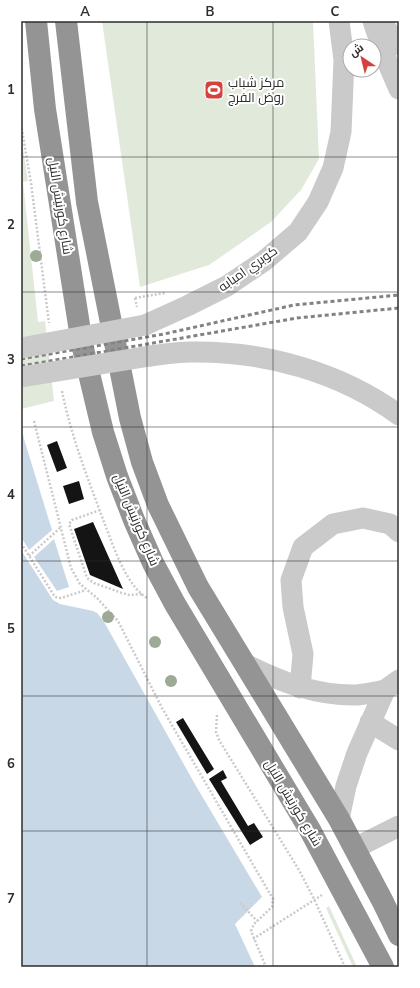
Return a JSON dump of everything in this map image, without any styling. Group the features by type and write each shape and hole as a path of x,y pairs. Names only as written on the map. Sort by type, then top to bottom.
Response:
{"highway":[{"name":"شارع كورنيش النيل","path":"36,21 44,109 82,344 103,432 117,476 134,520 153,562 175,604 310,830 383,967"},
{"name":"شارع كورنيش النيل","path":"66,21 87,202 130,418 142,462 158,505 198,586 355,848 391,902 399,935"}],"street":[{"name":"كوبري امبابه","path":"339,21 343,38"},
{"path":"373,21 386,51 399,89"},
{"path":"379,21 384,26 386,51"},
{"name":"كوبري امبابه","path":"21,348 145,325 227,286 264,261 298,232 318,202 333,168 341,132 345,78"},
{"path":"21,377 150,356 192,352 234,353 275,360 315,371 354,388 399,415"},
{"path":"300,688 304,654 293,607 291,580 303,547 333,524 363,518 390,524 399,532"},
{"path":"246,665 273,678 300,688 329,693 358,695 393,685"},
{"path":"339,819 357,753 370,722 393,685"},
{"path":"370,722 399,740"},
{"path":"355,848 399,826"}],"path":[{"path":"135,298 172,292"},
{"path":"34,422 70,568 77,580 118,620 162,708 273,899 272,907 251,927 253,939 266,967"},
{"path":"100,510 72,520 69,524 85,574 87,578 94,583 122,593 129,595 142,594"},
{"path":"29,556 60,528"},
{"path":"21,544 55,596 61,598 87,590"},
{"path":"217,714 215,723 219,740 299,870 314,899 344,967"},
{"path":"253,939 314,899 340,884"},
{"path":"240,903 257,921"}],"shaded area":[{"name":"مركز شباب روض الفرج","path":"102,21 313,21 319,159 301,190 271,222 209,265 140,287"},
{"path":"21,135 28,181 23,182 38,322 45,321 54,401 21,409"},
{"path":"329,906 357,967 353,967 326,908"}],"water":[{"path":"21,424 24,439 52,530 29,550 21,537"},
{"path":"54,539 69,587 57,591 34,557"},
{"path":"21,550 53,600 60,604 93,611 103,620 196,786 262,897 235,924 255,967 21,967"}],"building":[{"path":"57,441 67,468 57,472 47,445"},
{"path":"79,481 84,499 69,504 63,486"},
{"path":"93,522 123,589 90,575 74,529"},
{"path":"183,718 214,769 207,774 176,722"},
{"path":"223,770 227,778 221,781 248,826 254,823 263,837 250,845 209,779"}],"railway":[{"path":"21,359 164,334 294,305 399,295"},
{"path":"21,366 297,318 399,308"}],"place":[{"name":"مركز شباب روض الفرج","path":"214,90"}]}
